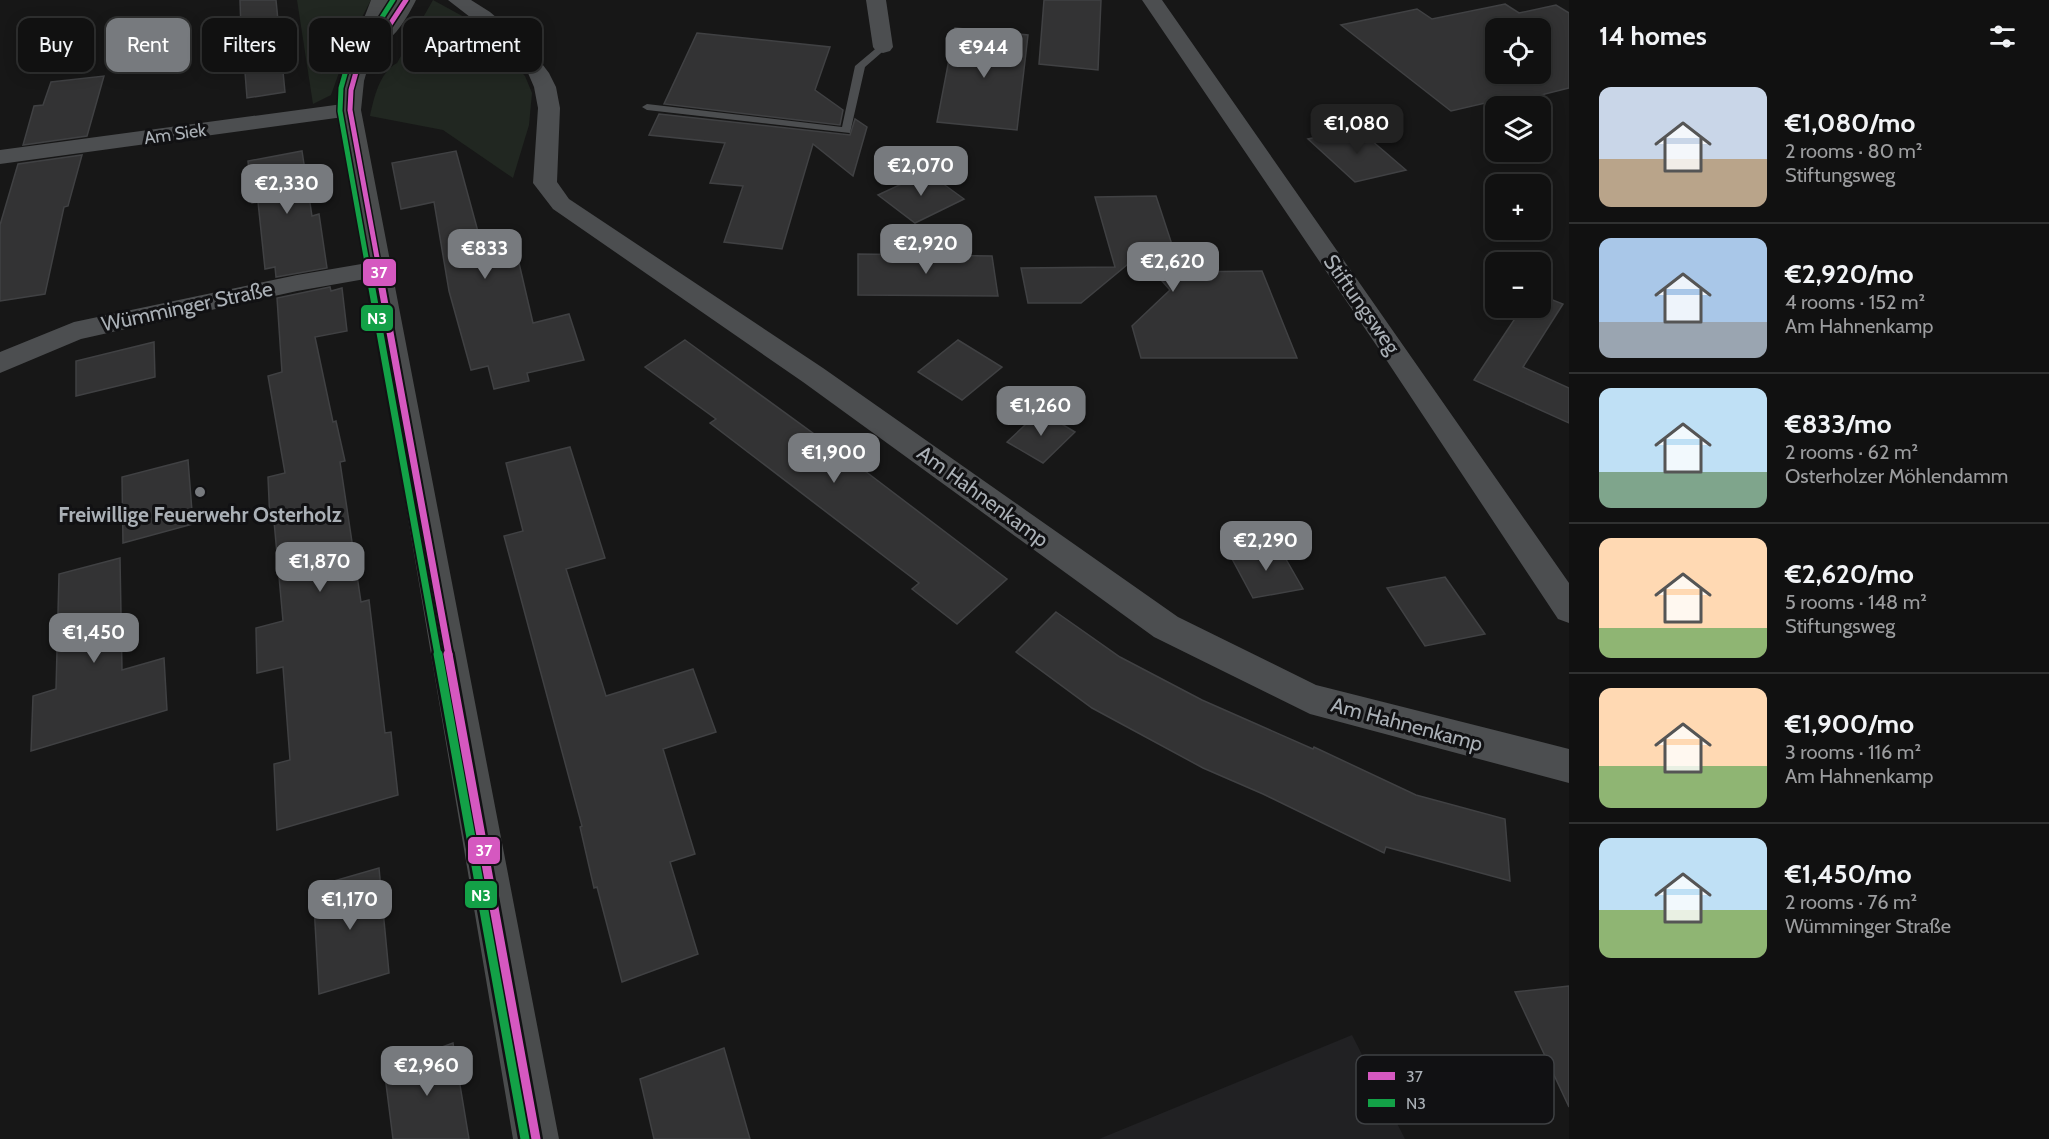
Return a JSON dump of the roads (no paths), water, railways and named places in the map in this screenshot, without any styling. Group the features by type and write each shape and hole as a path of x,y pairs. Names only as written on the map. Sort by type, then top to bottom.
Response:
{"main road":[{"path":"374,18 381,0"},
{"path":"391,23 406,0"},
{"path":"356,72 351,90 350,110 536,1139"}],"street":[{"name":"Am Hahnenkamp","path":"458,0 494,25 521,50 537,70 546,88 548,153 545,183 561,204 831,387 1166,627 1310,699 1569,766"},
{"path":"876,0 883,47"},
{"name":"Stiftungsweg","path":"1152,0 1569,609"},
{"name":"Am Siek","path":"0,158 350,110"},
{"name":"Wümminger Straße","path":"0,363 74,331 297,283 379,269"}],"lane":[{"path":"647,106 846,131 861,66 883,47"}],"place":[{"name":"Freiwillige Feuerwehr Osterholz","path":"200,492"}]}
